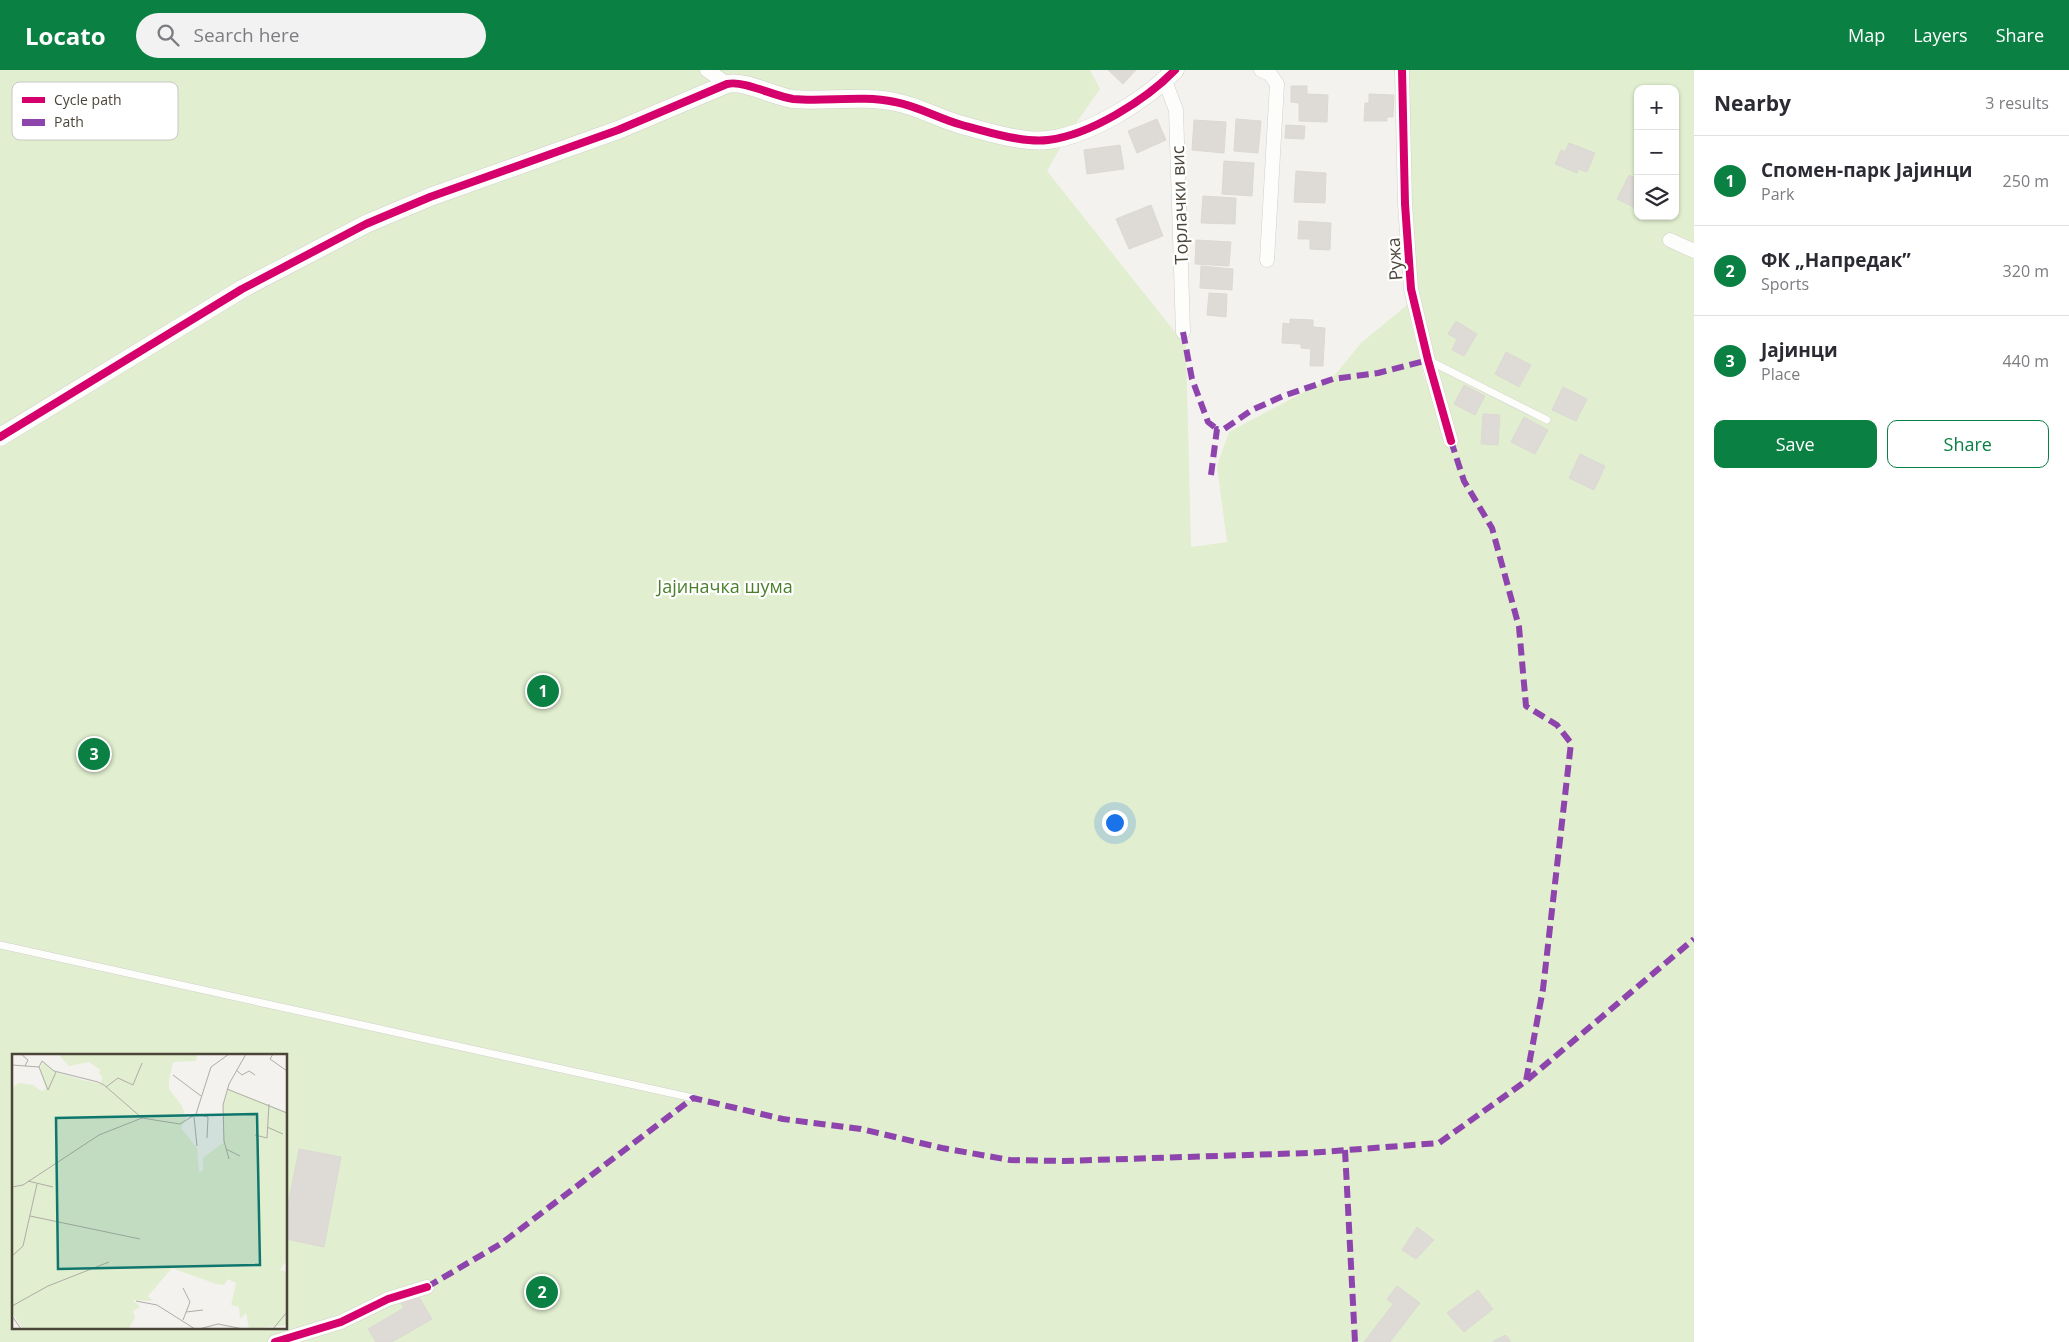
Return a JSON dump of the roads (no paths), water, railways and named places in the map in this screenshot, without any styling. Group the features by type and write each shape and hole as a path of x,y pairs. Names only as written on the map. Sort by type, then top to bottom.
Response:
{"street":[{"path":"707,70 727,84"},
{"path":"1261,70 1270,74 1277,84 1267,260"},
{"name":"Ружа","path":"1402,70 1405,204 1411,289 1428,360 1451,441"},
{"name":"Торлачки вис","path":"727,84 738,84 794,99 894,102 961,125 1029,140 1047,140 1087,129 1110,118 1170,75"},
{"name":"Торлачки вис","path":"1170,75 1170,89 1176,110 1183,332"},
{"path":"0,437 242,289 366,224 448,191 618,130 727,84"},
{"path":"1670,240 1694,251"},
{"path":"275,1342 341,1322 388,1299 428,1287"}],"lane":[{"path":"1428,360 1547,420"},
{"path":"0,945 693,1098"}],"place":[{"name":"Спомен-парк Јајинци","path":"543,691"},
{"name":"Јајинци","path":"94,754"},
{"name":"ФК „Напредак”","path":"542,1292"}],"park label":[{"name":"Јајиначка шума","path":"725,586"}]}
